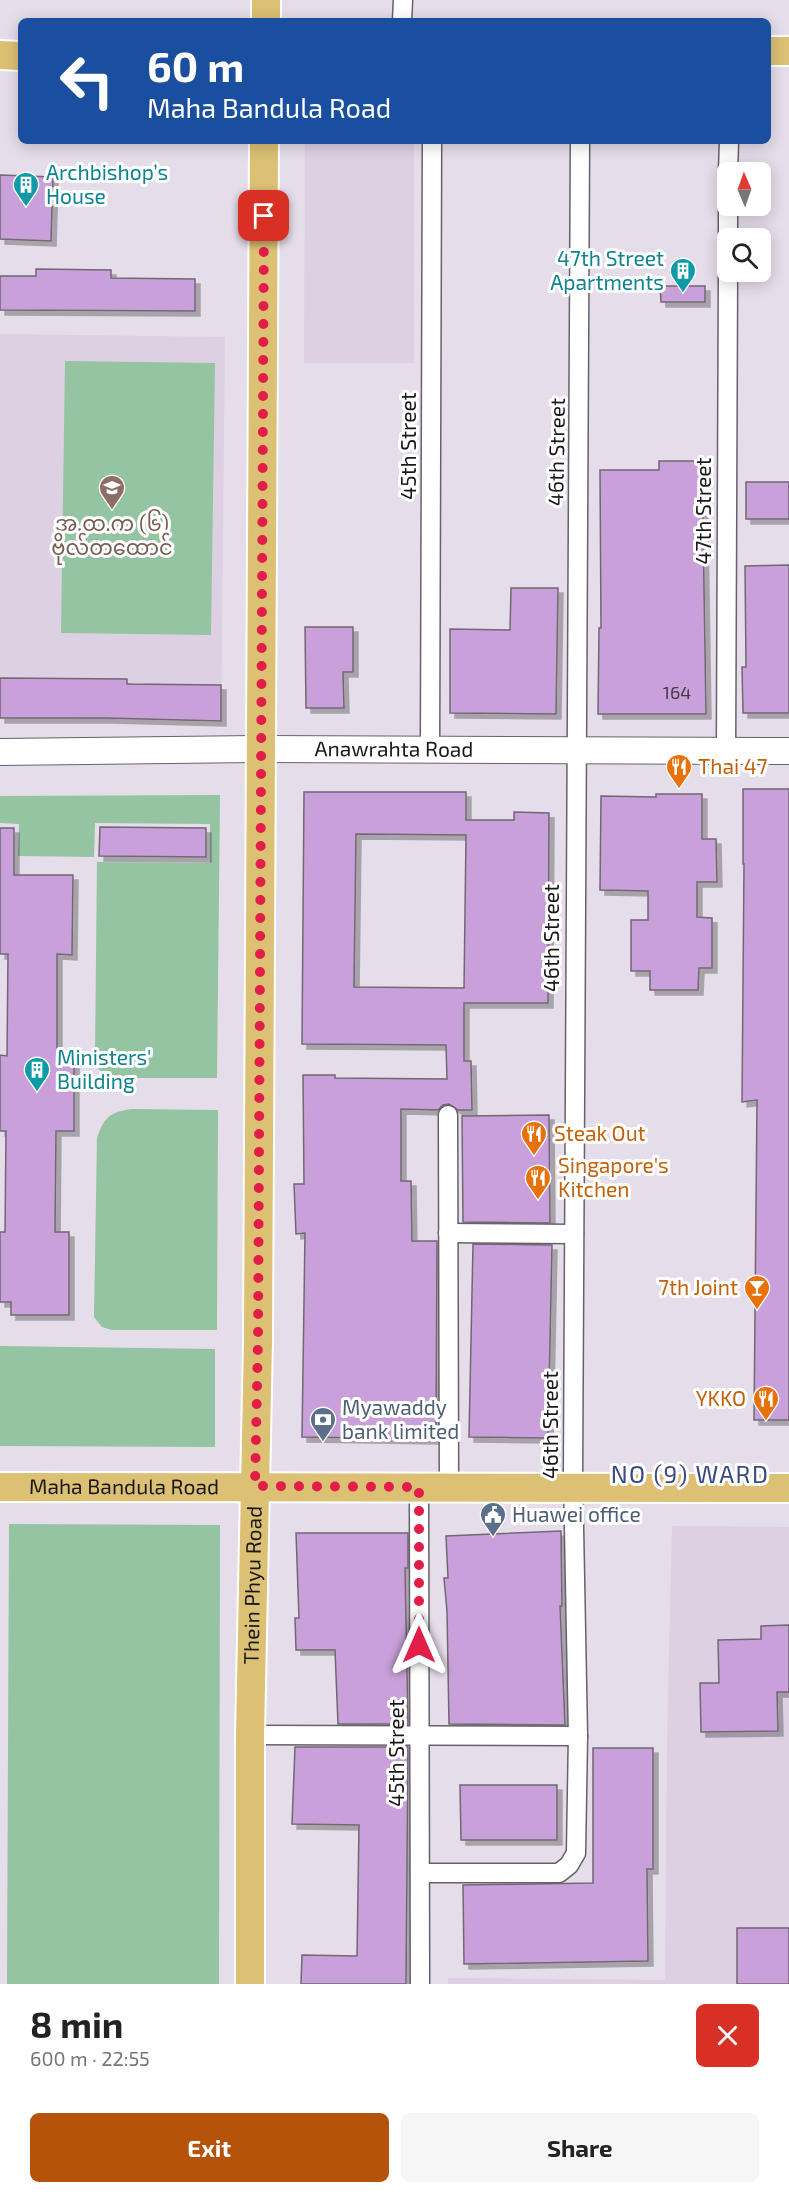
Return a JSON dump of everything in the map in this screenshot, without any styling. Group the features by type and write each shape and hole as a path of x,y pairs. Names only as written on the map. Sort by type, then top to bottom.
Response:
{"main road":[{"path":"266,0 266,18"},
{"path":"0,40 18,41"},
{"path":"771,51 789,51"},
{"path":"0,56 18,56"},
{"path":"771,66 789,67"},
{"name":"Thein Phyu Road","path":"250,1984 250,1736 258,1328 264,144"},
{"name":"Anawrahta Road","path":"0,752 261,749 789,752"},
{"name":"Maha Bandula Road","path":"0,1487 419,1487 449,1480 574,1481 789,1488"}],"street":[{"path":"402,18 403,0"},
{"name":"45th Street","path":"430,750 432,144"},
{"name":"46th Street","path":"420,1873 559,1873 569,1865 576,1853 578,1736 574,1481 575,752 580,411 580,144"},
{"path":"728,162 729,144"},
{"name":"47th Street","path":"726,752 728,282"},
{"path":"448,1115 449,1480"},
{"path":"448,1233 574,1234"},
{"name":"45th Street","path":"419,1487 420,1984"},
{"path":"250,1736 578,1736"}],"shaded area":[{"path":"305,144 414,144 414,363 304,363"},
{"name":"အ.ထ.က (၆) ဗိုလ်တထောင်","path":"0,334 225,337 221,721 0,718"},
{"path":"672,1526 789,1527 789,1984 448,1984 448,1978 665,1980"}],"green space":[{"path":"65,361 215,363 211,635 61,633"},
{"path":"220,795 217,1078 113,1078 99,1070 95,1059 97,862 210,863 210,824 95,823 94,857 18,856 19,824 0,823 0,796"},
{"path":"132,1109 218,1110 217,1330 112,1330 102,1327 94,1317 97,1138 105,1120 113,1114"},
{"path":"0,1346 215,1349 215,1447 0,1446"},
{"path":"9,1524 220,1525 219,1984 7,1984"}],"building":[{"name":"Archbishop’s House","path":"0,175 53,177 51,241 0,239"},
{"path":"36,269 111,270 111,278 195,279 195,311 0,310 0,276 36,276"},
{"name":"47th Street Apartments","path":"660,286 705,286 705,302 661,302"},
{"path":"659,461 702,461 706,714 598,714 599,628 601,628 600,470 659,470"},
{"path":"746,482 789,482 789,519 746,519"},
{"path":"789,565 789,713 743,713 742,667 746,667 745,566"},
{"path":"511,588 558,588 556,714 450,713 450,629 510,630"},
{"path":"305,627 353,627 353,672 343,672 344,708 306,708"},
{"path":"0,678 127,679 127,684 221,685 221,721 0,718"},
{"path":"743,789 789,789 789,1420 754,1420 757,1100 742,1102"},
{"path":"304,792 466,792 466,820 514,820 514,812 549,813 548,1003 464,1003 464,1061 471,1061 472,1110 458,1110 449,1104 443,1105 438,1110 401,1109 401,1181 411,1181 412,1241 437,1241 436,1439 302,1437 305,1233 296,1234 294,1184 304,1184 303,1075 335,1075 335,1078 447,1079 446,1045 302,1044","holes":["356,834 466,835 464,988 354,987"]},
{"path":"656,794 702,794 702,839 716,839 717,882 697,882 697,917 712,918 712,968 699,968 698,990 650,990 650,971 631,971 631,920 648,920 648,891 600,890 601,796 656,797"},
{"path":"100,827 206,828 206,857 99,856"},
{"name":"Ministers' Building","path":"0,828 14,828 14,875 73,875 72,955 57,954 57,1056 74,1056 74,1131 56,1131 55,1232 69,1232 69,1315 11,1315 11,1302 0,1302 0,1232 5,1232 6,1131 0,1131 0,1055 7,1056 8,954 0,954"},
{"path":"549,1115 550,1223 463,1222 462,1116"},
{"path":"473,1244 552,1245 548,1438 469,1437"},
{"path":"561,1531 562,1606 560,1606 565,1725 449,1724 447,1611 444,1578 448,1578 446,1536"},
{"path":"296,1533 408,1533 408,1568 405,1568 408,1724 338,1724 335,1650 296,1650 295,1618 299,1618"},
{"path":"789,1625 789,1692 777,1692 778,1731 701,1732 700,1683 719,1683 718,1640 761,1639 761,1626"},
{"path":"295,1747 408,1747 406,1984 301,1984 302,1955 357,1956 359,1825 292,1824"},
{"path":"593,1748 653,1748 653,1869 647,1869 648,1961 464,1964 463,1885 593,1883"},
{"path":"460,1785 557,1785 557,1840 461,1840"},
{"path":"737,1928 789,1928 789,1984 737,1984"}],"place":[{"name":"Archbishop’s House","path":"26,208"},
{"name":"47th Street Apartments","path":"683,294"},
{"name":"အ.ထ.က (၆) ဗိုလ်တထောင်","path":"112,511"},
{"name":"Thai 47","path":"679,790"},
{"name":"Ministers' Building","path":"37,1093"},
{"name":"Steak Out","path":"534,1157"},
{"name":"Singapore's Kitchen","path":"538,1201"},
{"name":"7th Joint","path":"757,1311"},
{"name":"YKKO","path":"766,1422"},
{"name":"Myawaddy bank limited","path":"323,1443"},
{"name":"Huawei office","path":"493,1538"}],"district":[{"name":"NO (9) WARD","path":"690,1475"}],"route":[{"path":"264,216 258,1340 255,1486 419,1487 419,1645"}]}
